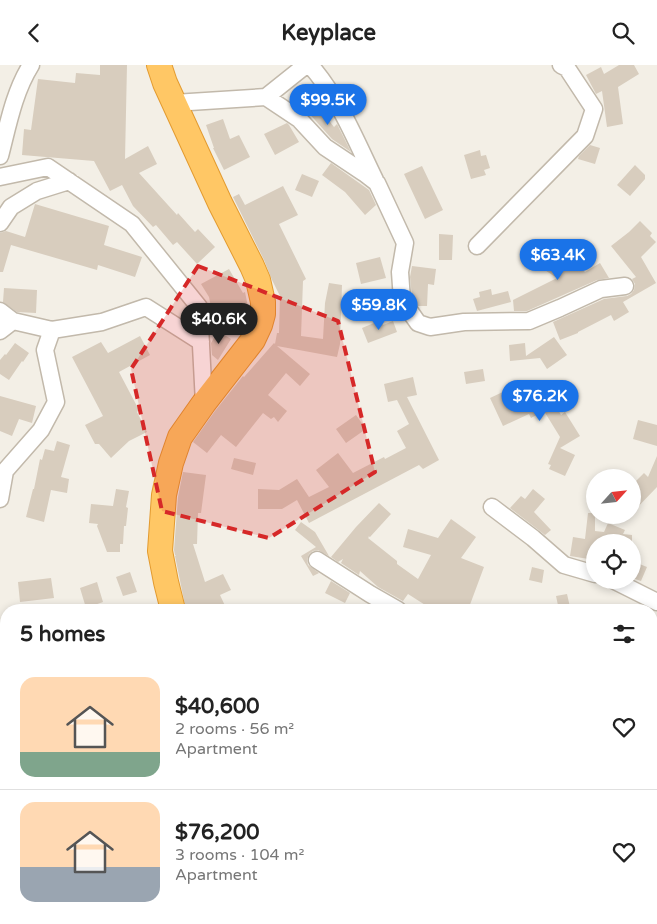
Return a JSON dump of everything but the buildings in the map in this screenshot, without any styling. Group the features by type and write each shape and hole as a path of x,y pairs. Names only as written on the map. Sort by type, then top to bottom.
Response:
{"highway":[{"path":"158,65 220,203 252,266 262,292 263,302 263,315 253,340 180,437 171,463 164,495 160,551 172,604"}],"street":[{"path":"0,156 13,106 23,77 31,65"},
{"path":"174,103 266,97 306,65"},
{"path":"310,65 318,74 343,116 405,243 400,272 402,301 418,323 430,327 464,322 528,321 602,289 625,287"},
{"path":"477,246 585,136 594,109 567,68 561,65"},
{"path":"266,97 298,119 325,147 376,183"},
{"path":"0,177 48,167 132,223 198,307 204,403"},
{"path":"0,223 11,207 37,191 69,181"},
{"path":"7,323 52,330 102,322 146,307 201,343"},
{"path":"0,311 7,323"},
{"path":"0,331 7,323"},
{"path":"0,499 5,471 41,430 56,402 45,350 52,330"},
{"path":"492,507 533,538 564,565 586,571"},
{"path":"317,560 388,604"},
{"path":"631,589 657,602"}],"highlighted area":[{"path":"198,266 338,321 375,472 269,538 162,511 131,369"}]}
